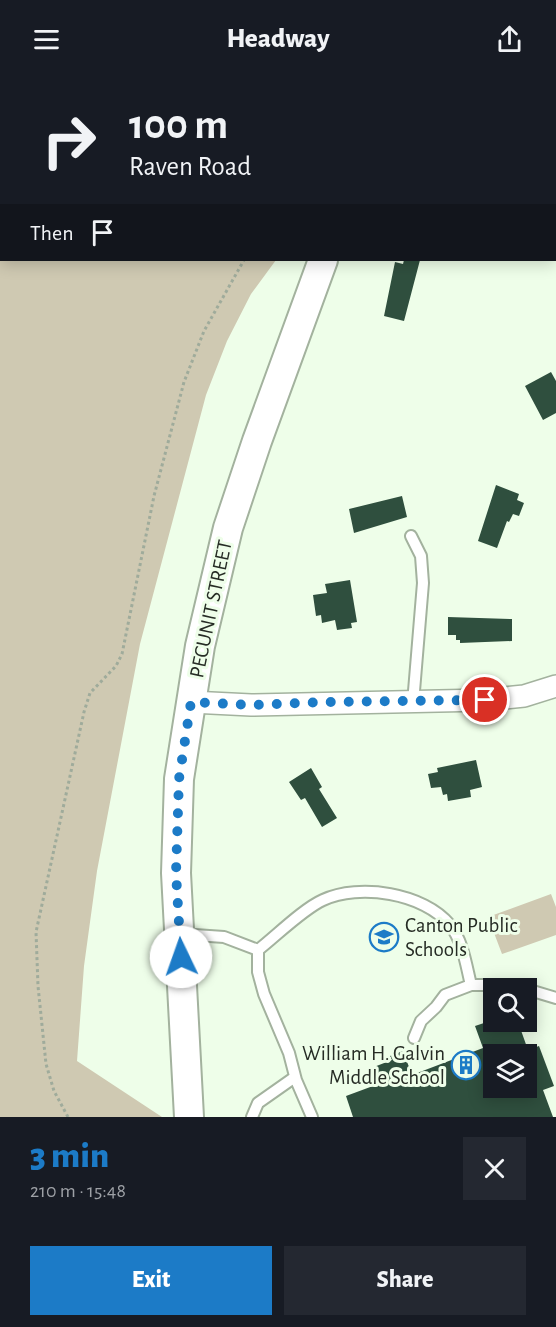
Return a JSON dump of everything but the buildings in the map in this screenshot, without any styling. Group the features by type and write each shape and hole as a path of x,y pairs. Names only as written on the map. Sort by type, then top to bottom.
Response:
{"street":[{"name":"PECUNIT STREET","path":"189,1117 176,873 179,779 191,702 200,646 228,528 323,261"},
{"path":"191,702 251,705 485,700 524,696 556,686"}],"lane":[{"path":"411,536 421,556 423,583 413,703"},
{"path":"258,950 321,901 343,892 373,892 416,901 440,915 451,926 462,949 471,985"},
{"path":"180,934 224,937 258,950"},
{"path":"258,950 258,972 264,994 289,1053 295,1077 312,1117"},
{"path":"414,1038 420,1021 436,1007 445,995 471,985 483,985"},
{"path":"537,992 556,998"},
{"path":"252,1117 258,1103 295,1077"}],"path":[{"path":"68,1117 54,1091 46,1064 37,969 38,920 90,693 116,666 122,654 156,490 184,382 204,331 243,261"}],"shaded area":[{"path":"0,261 275,261 251,294 227,341 206,395 140,644 97,871 84,966 77,1061 162,1117 0,1117"},
{"path":"551,894 556,907 556,935 502,954 488,917"}],"place":[{"name":"Canton Public Schools","path":"384,937"},
{"name":"William H. Galvin Middle School","path":"466,1065"}],"route":[{"path":"181,957 176,873 179,779 191,702 251,705 485,700"}]}
